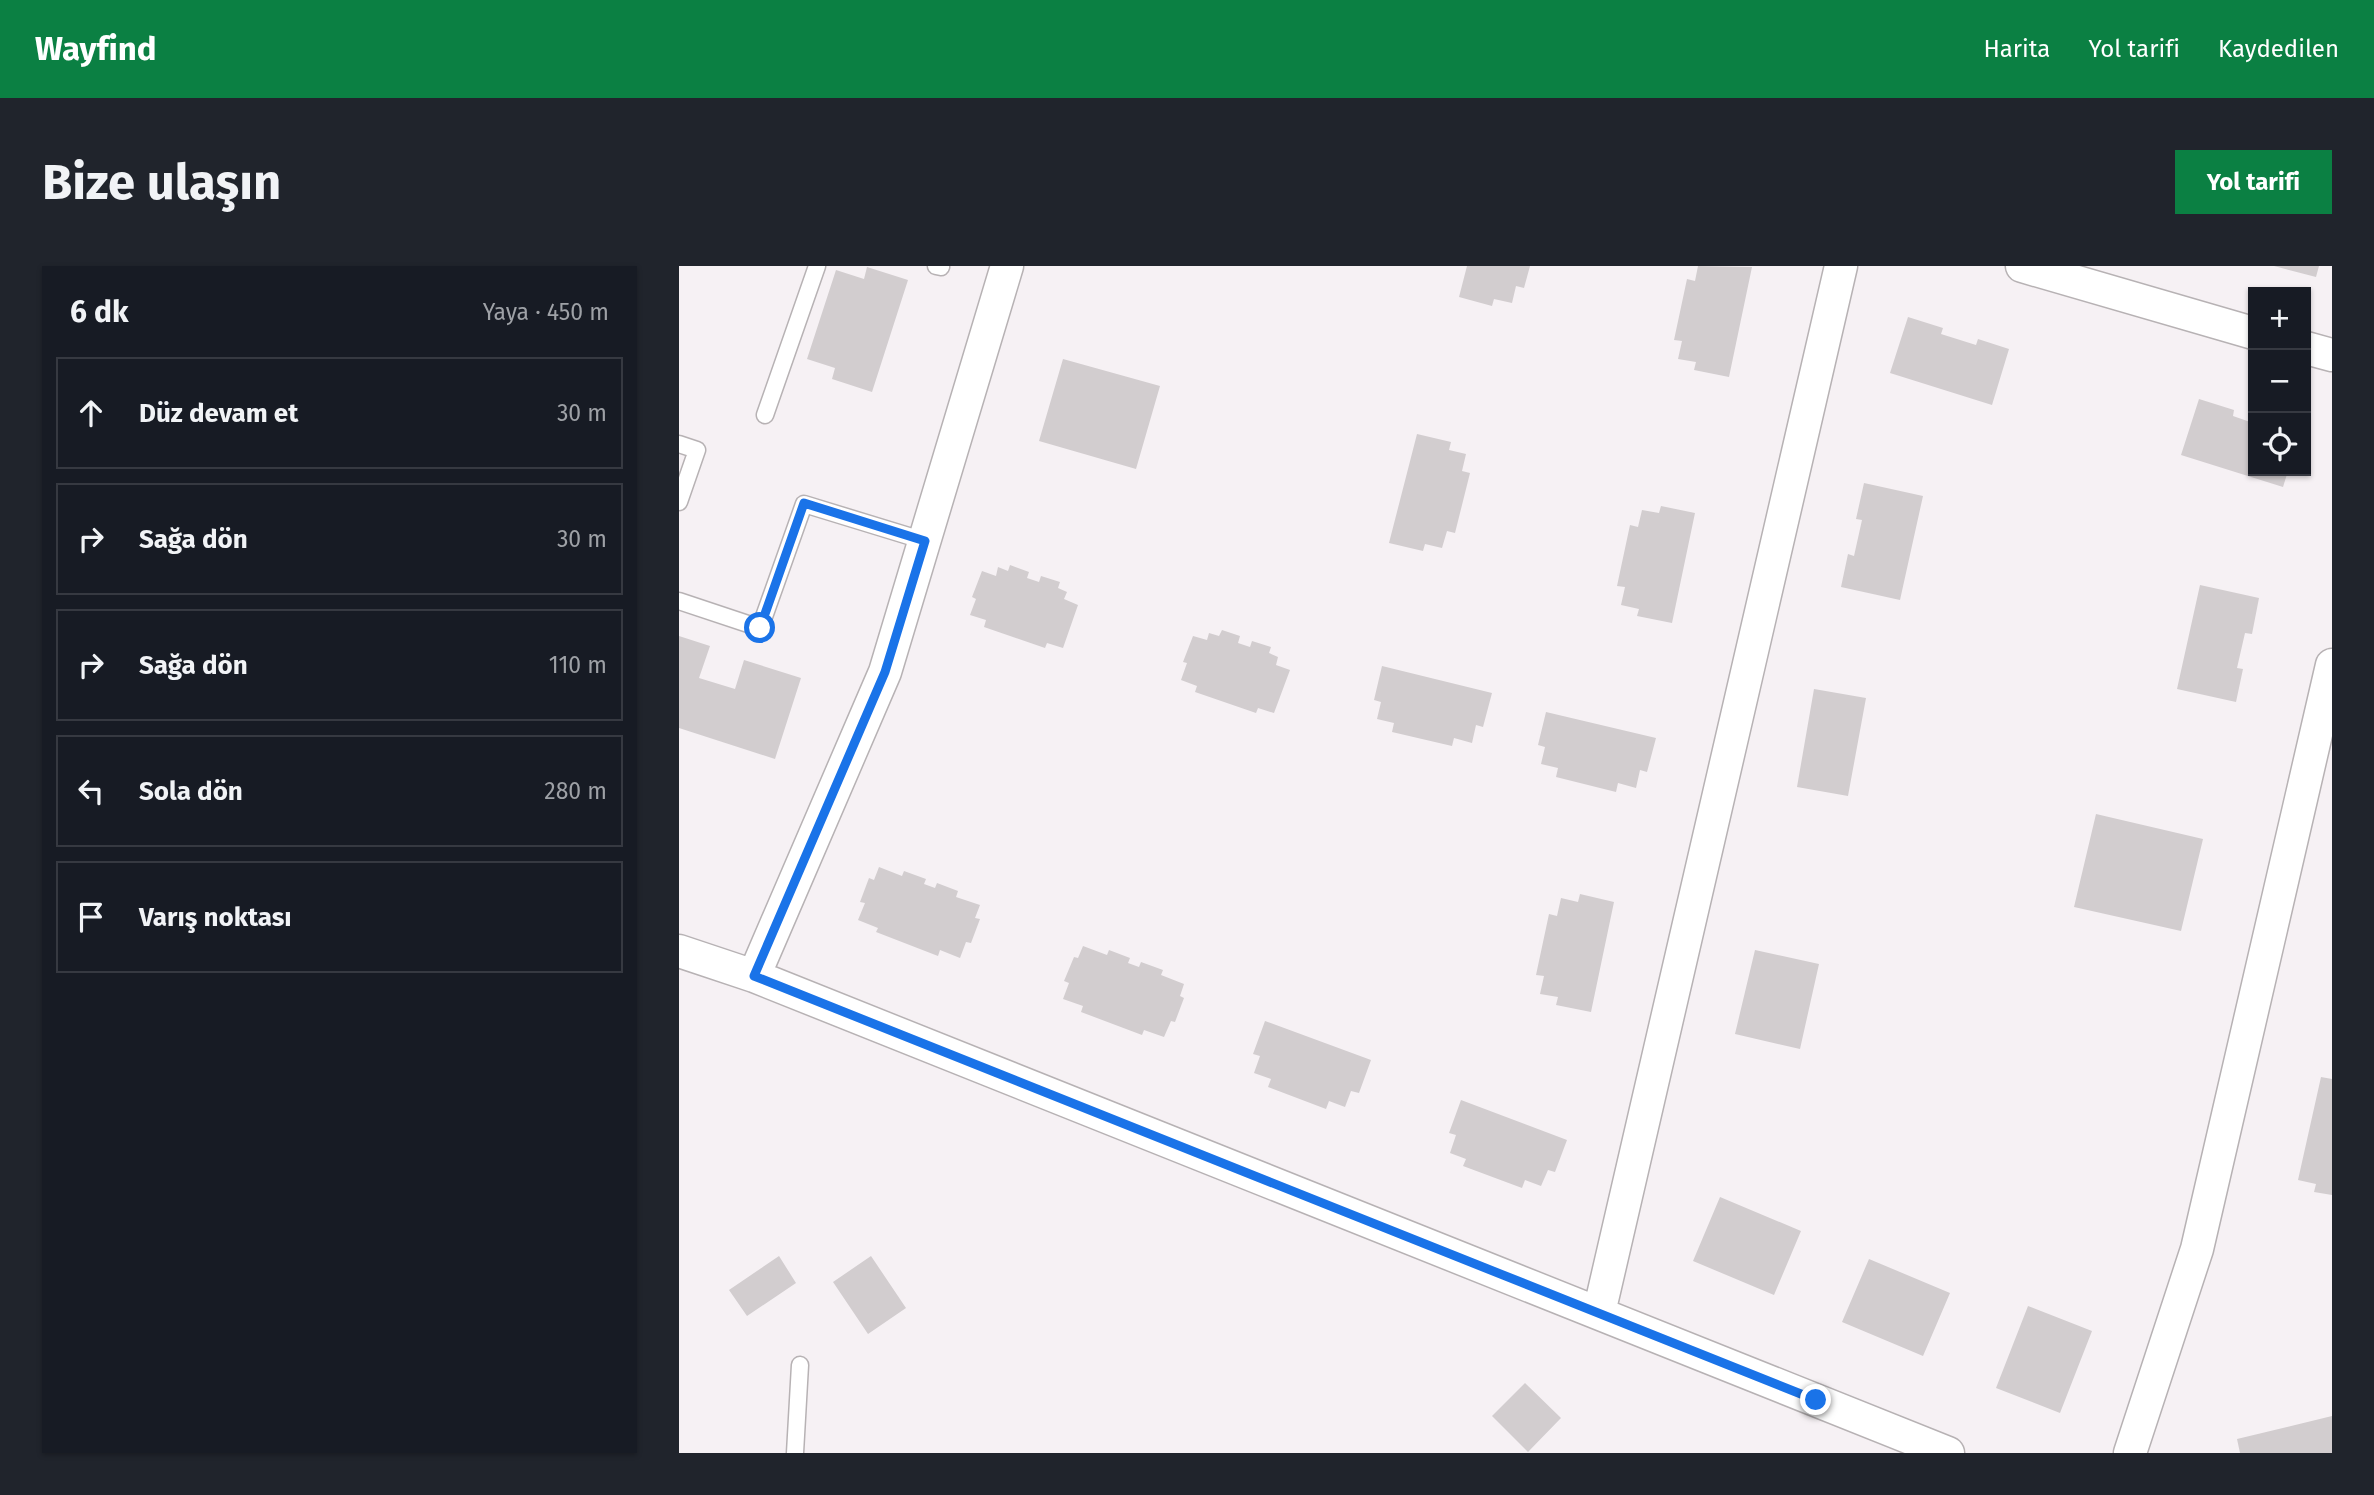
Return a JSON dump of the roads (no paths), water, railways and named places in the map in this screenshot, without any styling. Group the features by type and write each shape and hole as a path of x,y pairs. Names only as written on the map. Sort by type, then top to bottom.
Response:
{"street":[{"path":"754,976 885,672 1007,266"},
{"path":"1599,1314 1840,266"},
{"path":"2022,266 2248,331"},
{"path":"2311,349 2332,355"},
{"path":"2130,1453 2197,1249 2332,665"},
{"path":"679,951 754,976 1948,1453"}],"lane":[{"path":"765,415 817,266"},
{"path":"679,444 697,450 679,502"},
{"path":"679,601 760,628 804,503 925,541"},
{"path":"795,1453 800,1365"}]}
